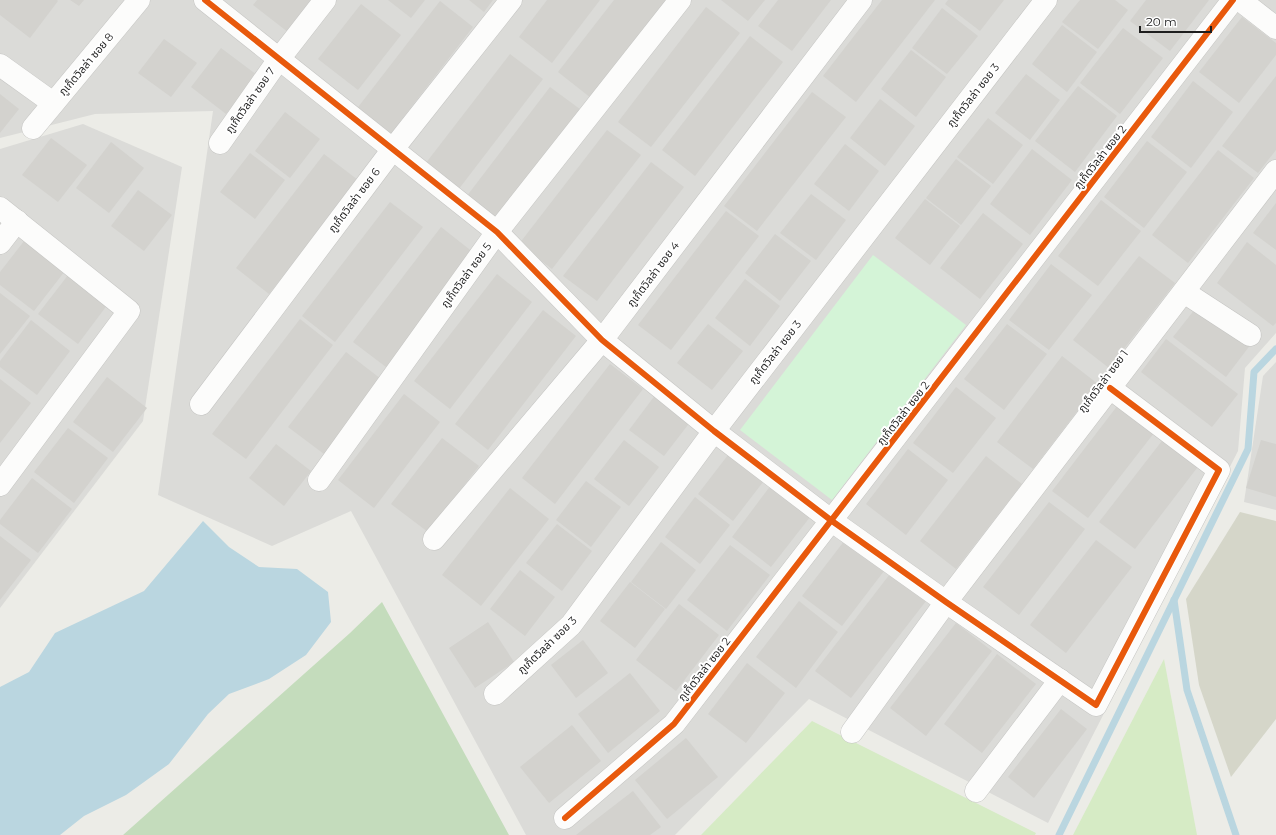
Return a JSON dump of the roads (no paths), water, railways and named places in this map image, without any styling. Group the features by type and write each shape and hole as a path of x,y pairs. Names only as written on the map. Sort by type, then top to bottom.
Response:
{"street":[{"name":"ภูเก็ตวิลล่า ซอย 8","path":"32,128 140,0"},
{"path":"205,0 498,232 602,340 714,431 832,521 946,602 1096,705 1219,470 1110,388"},
{"name":"ภูเก็ตวิลล่า ซอย 7","path":"220,143 279,59 325,0"},
{"name":"ภูเก็ตวิลล่า ซอย 6","path":"200,404 392,149 511,0"},
{"name":"ภูเก็ตวิลล่า ซอย 5","path":"319,480 498,232 680,0"},
{"name":"ภูเก็ตวิลล่า ซอย 4","path":"434,539 602,340 861,0"},
{"name":"ภูเก็ตวิลล่า ซอย 3","path":"495,694 571,625 714,431 1046,0"},
{"name":"ภูเก็ตวิลล่า ซอย 2","path":"565,818 674,724 1234,0"},
{"path":"1240,0 1276,28"},
{"path":"0,65 53,103"},
{"name":"ภูเก็ตวิลล่า ซอย 1","path":"852,732 946,602 1110,388 1184,292 1272,184"},
{"path":"0,208 129,311 0,485"},
{"path":"0,243 17,222"},
{"path":"1184,292 1250,335"},
{"path":"976,791 1060,680"}],"water":[{"path":"203,521 229,547 259,567 297,569 328,592 331,622 306,655 269,679 229,694 208,714 169,764 126,795 84,816 60,835 0,835 0,687 29,672 55,633 144,591"}],"waterway":[{"path":"1059,835 1248,449 1254,372 1276,349"},
{"path":"1174,600 1187,690 1236,835"}]}
